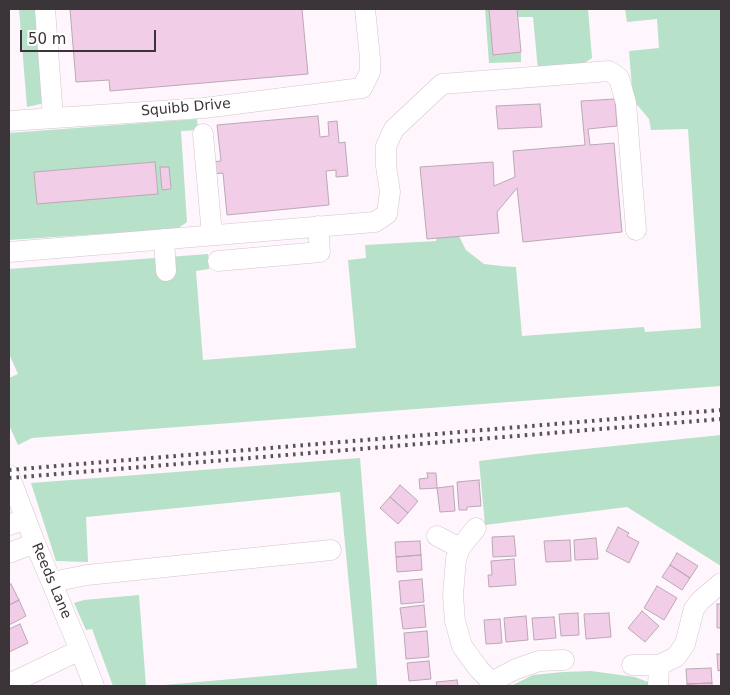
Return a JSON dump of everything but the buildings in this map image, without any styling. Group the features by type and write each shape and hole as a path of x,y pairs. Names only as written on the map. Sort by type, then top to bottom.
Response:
{"street":[{"path":"45,9 53,118"},
{"name":"Squibb Drive","path":"9,121 204,108 362,88 370,72 365,9"},
{"path":"9,252 375,222 388,214 390,192 386,166 386,146 394,128 442,84 609,71 619,78 626,103 636,230"},
{"path":"203,134 219,265 320,252 318,226"},
{"path":"164,239 166,271"},
{"name":"Reeds Lane","path":"9,475 17,522 36,544 94,686"},
{"path":"476,528 460,548 456,559 454,575 452,595 455,622 462,646 491,684 516,669 539,661 564,660"},
{"path":"437,536 460,548"},
{"path":"9,553 36,544"},
{"path":"52,582 87,575 331,550"},
{"path":"632,665 658,665 676,657 685,644 694,609 700,601 721,583"},
{"path":"9,684 80,650"},
{"path":"658,665 658,686"}],"green space":[{"path":"19,9 39,9 45,103 27,107"},
{"path":"485,9 489,9 493,55 521,52 521,62 489,63"},
{"path":"517,9 588,9 592,58 580,66 538,70 533,17 518,17"},
{"path":"625,9 721,9 721,386 32,438 18,445 9,425 9,378 18,374 9,354 9,269 208,254 209,269 196,271 203,360 356,348 348,260 366,258 365,245 436,241 437,238 459,236 466,250 484,264 516,267 522,336 644,327 645,332 701,328 688,129 651,130 649,119 633,100 629,51 659,48 657,19 627,22"},
{"path":"197,119 198,130 181,131 187,222 177,229 9,240 9,133","holes":["155,162 158,194 37,203 34,172","169,167 171,189 162,190 160,168"]},
{"path":"721,435 721,566 627,507 485,525 479,461"},
{"path":"360,458 377,685 369,686 153,686 357,668 340,492 86,517 88,562 56,561 31,483"},
{"path":"139,595 146,686 113,686 92,629 86,630 74,603 84,600"},
{"path":"591,671 635,677 648,682 650,686 512,686 533,675"}],"railway":[{"path":"9,470 721,410"},
{"path":"9,478 721,419"}]}
